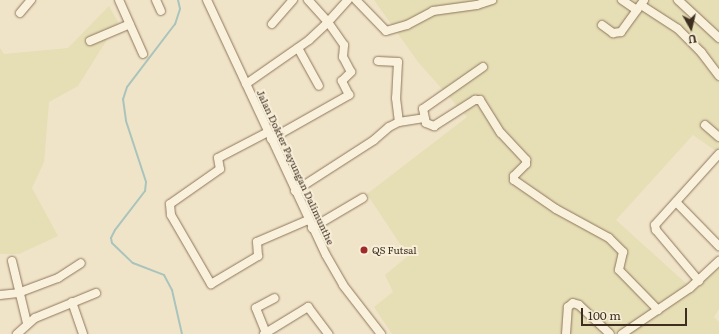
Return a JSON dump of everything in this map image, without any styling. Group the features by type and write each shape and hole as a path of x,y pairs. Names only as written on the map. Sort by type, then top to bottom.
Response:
{"street":[{"path":"20,13 31,0"},
{"path":"119,0 143,54"},
{"path":"156,0 161,11"},
{"name":"Jalan Dokter Payungan Dalimunthe","path":"207,0 312,228 343,285 381,334"},
{"path":"272,24 293,0"},
{"path":"308,0 328,22 344,46 343,57 351,72 342,81 349,95 269,135 218,158 220,169 170,204 171,215 210,284 258,256 258,242 308,220"},
{"path":"246,84 298,48 328,22 348,0"},
{"path":"356,0 386,31 407,25 433,11 477,5 492,0"},
{"path":"622,0 641,5 678,29 701,52 719,76"},
{"path":"681,1 719,38"},
{"path":"602,25 618,34 641,5"},
{"path":"90,41 130,24"},
{"path":"298,48 319,86"},
{"path":"378,60 398,62 396,92 399,122"},
{"path":"483,67 423,109 424,118 429,126 434,126 475,100 480,100 501,133 526,160 526,164 514,176 514,180 556,209 609,238 623,252 619,270 658,310"},
{"path":"295,191 399,122 424,118"},
{"path":"705,125 719,137"},
{"path":"699,281 655,228 719,154"},
{"path":"312,228 362,198"},
{"path":"676,202 719,246"},
{"path":"12,261 18,293 22,330 72,302 96,292"},
{"path":"622,334 699,281 719,261"},
{"path":"0,295 18,293 58,278 81,263"},
{"path":"275,298 256,308 265,333 308,308 328,334"},
{"path":"72,302 83,334"},
{"path":"566,334 568,307 573,304 579,305 610,334"}],"shaded area":[{"path":"374,0 719,0 719,153 693,135 616,220 689,286 719,265 719,309 714,317 719,322 719,334 392,334 374,307 393,292 385,275 408,256 367,194 467,117 418,62"},
{"path":"109,6 118,22 78,86 49,102 44,162 32,188 58,236 19,254 0,254 0,48 4,54 68,48"}],"waterway":[{"path":"178,0 180,9 175,24 127,87 123,99 126,121 146,182 145,191 115,230 111,238 112,243 133,263 164,275 172,290 182,334"}],"place":[{"name":"QS Futsal","path":"364,250"}]}
